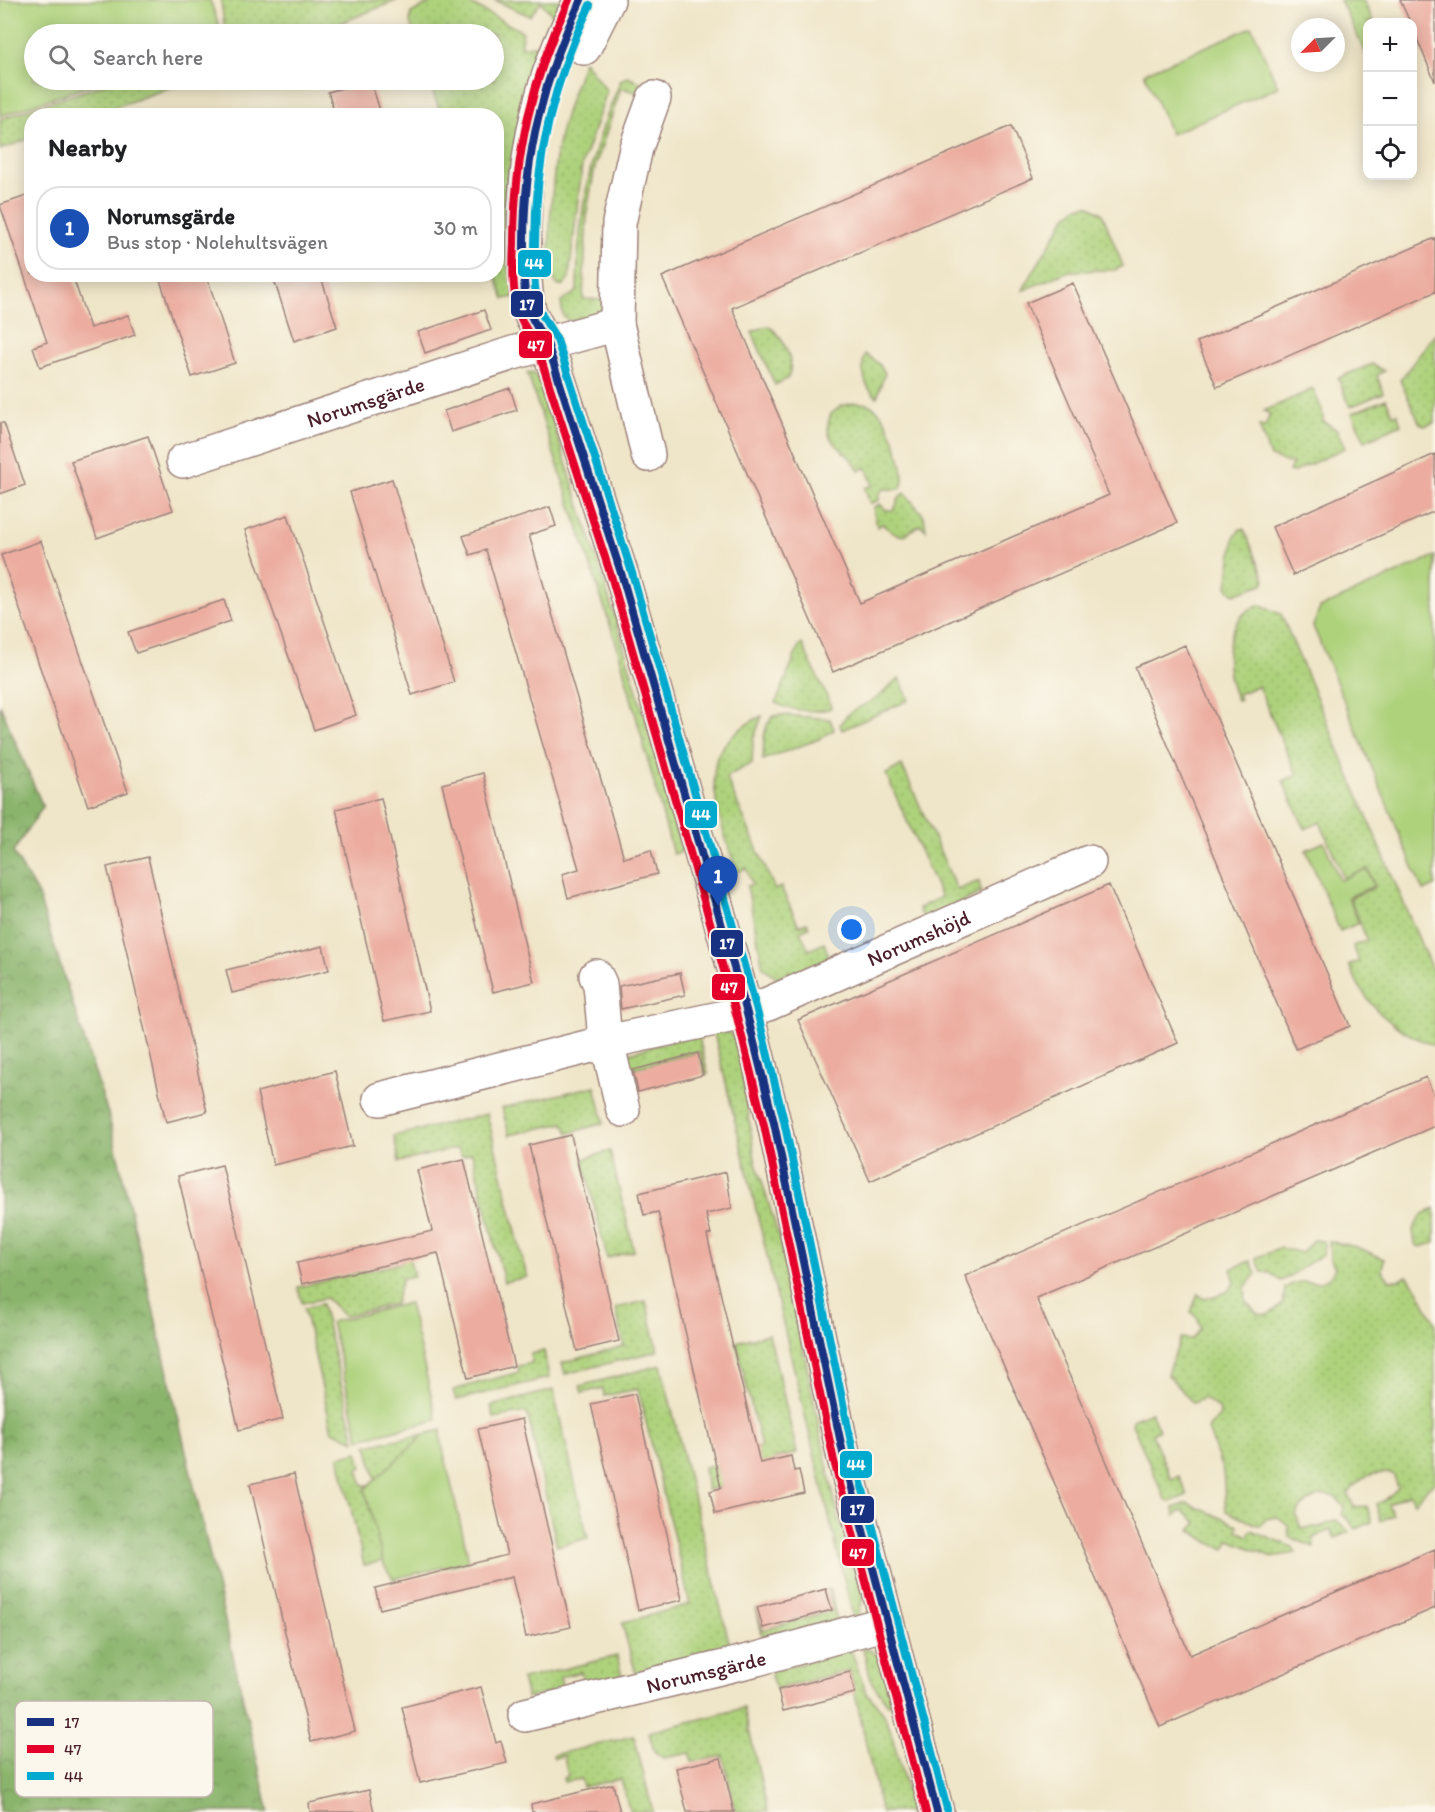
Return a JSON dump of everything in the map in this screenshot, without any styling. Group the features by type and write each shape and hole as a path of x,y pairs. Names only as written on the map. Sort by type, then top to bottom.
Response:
{"street":[{"path":"581,0 557,53 538,106 530,141 525,186 525,268 530,313 547,343 626,588 746,1010 774,1123 826,1380 886,1623 937,1812"},
{"path":"547,343 551,310 543,229 554,133 583,50 608,0"},
{"path":"648,455 617,324 619,223 636,148 654,98"},
{"name":"Norumsgärde","path":"183,461 547,343 617,324"},
{"name":"Norumshöjd","path":"746,1010 787,996 1078,877"},
{"path":"596,976 600,984 607,1042 624,1110"},
{"path":"380,1099 607,1042 718,1019 746,1010"},
{"name":"Norumsgärde","path":"525,1715 757,1659 886,1623"}],"green space":[{"path":"0,0 210,0 218,24 24,24 24,90 77,90 0,116"},
{"path":"221,0 398,0 338,24 224,24"},
{"path":"436,0 463,0 523,32 520,47 540,44 549,50 519,296 504,299 498,282 504,282 504,108 439,108 432,90 504,90 504,24 411,24 411,13"},
{"path":"494,0 572,0 555,18 541,2 530,16"},
{"path":"1340,0 1363,0 1372,18 1363,18 1363,48"},
{"path":"1252,27 1278,87 1171,134 1144,73"},
{"path":"584,61 607,91 582,165 569,278 564,285 559,286 554,278 550,243 554,174 563,124"},
{"path":"627,77 661,90 658,98 621,88 595,167 587,211 583,299 605,300 601,314 569,321 563,316 561,302 577,291 580,235 587,184 610,107 621,80"},
{"path":"87,90 163,90 113,108 33,108"},
{"path":"24,111 24,141 0,150 0,119"},
{"path":"1088,205 1102,213 1123,266 1115,270 1069,271 1022,291 1067,215 1078,207"},
{"path":"767,326 773,329 783,341 789,357 790,373 787,379 775,385 752,332"},
{"path":"1435,334 1435,423 1424,426 1419,422 1400,380"},
{"path":"865,354 879,364 885,373 877,397 869,388 864,377"},
{"path":"1372,364 1384,371 1377,375 1383,393 1350,407 1338,378"},
{"path":"527,372 533,373 539,381 577,498 632,674 682,852 673,854 618,649"},
{"path":"1313,389 1322,410 1323,421 1337,430 1345,448 1294,472 1289,471 1292,464 1270,457 1259,426 1265,427 1270,414 1264,411"},
{"path":"1386,399 1393,415 1397,413 1401,424 1365,441 1352,413"},
{"path":"854,403 868,405 880,413 894,439 903,474 900,489 884,489 879,494 879,500 870,504 865,488 873,485 866,467 859,471 831,439 828,432 831,414 841,406"},
{"path":"905,493 924,516 926,530 920,525 903,536 893,533 882,524 877,527 873,508 880,504 886,510 894,510 900,496"},
{"path":"1240,529 1244,529 1265,579 1263,584 1234,594 1227,587 1234,538"},
{"path":"1435,556 1435,886 1423,891 1313,626 1320,608"},
{"path":"1258,605 1281,614 1435,977 1435,1046 1406,1032 1382,1015 1372,1005 1356,980 1349,965 1359,961 1353,946 1367,940 1350,898 1375,887 1368,869 1344,878 1320,822 1305,829 1283,781 1297,775 1258,686 1238,694 1240,700 1237,700 1232,688 1228,660 1232,633 1246,612"},
{"path":"802,644 831,708 803,710 788,708 776,703 799,646"},
{"path":"900,679 909,700 842,730 840,725 848,715 877,698 892,683"},
{"path":"0,705 43,807 13,852 38,895 109,1117 269,1812 0,1812"},
{"path":"762,716 753,740 752,763 726,777 775,890 781,887 799,926 807,922 809,927 800,931 809,950 824,943 828,954 826,962 793,977 790,972 776,977 763,967 747,886 752,884 746,868 737,872 728,847 714,787 716,761 722,747 748,723"},
{"path":"773,716 830,719 834,730 819,739 763,760 767,725"},
{"path":"902,765 957,890 979,881 981,893 927,918 920,913 919,908 941,897 886,774"},
{"path":"1324,842 1340,880 1367,869 1374,886 1348,897 1359,923 1340,931 1306,850"},
{"path":"722,1030 732,1035 738,1045 755,1159 782,1247 837,1512 864,1596 858,1616 853,1617 714,1033"},
{"path":"698,1034 708,1074 705,1074 699,1052 629,1069 625,1054"},
{"path":"595,1086 604,1123 569,1133 563,1123 509,1135 502,1108"},
{"path":"487,1114 527,1277 504,1282 472,1153 462,1156 457,1148 399,1162 394,1136"},
{"path":"610,1151 634,1251 607,1258 583,1159"},
{"path":"1435,1208 1435,1243 1420,1247 1415,1244 1413,1230 1421,1216"},
{"path":"1313,1240 1324,1241 1323,1255 1292,1275 1281,1281 1270,1273 1262,1272 1256,1258 1281,1248 1302,1253"},
{"path":"1329,1241 1357,1247 1384,1259 1382,1271 1390,1280 1399,1280 1407,1276 1418,1290 1435,1323 1435,1481 1414,1502 1409,1494 1388,1504 1393,1515 1381,1521 1376,1504 1385,1500 1398,1488 1393,1474 1379,1473 1362,1479 1348,1494 1354,1507 1367,1506 1372,1522 1356,1529 1342,1514 1344,1507 1336,1497 1324,1495 1313,1498 1303,1505 1296,1515 1301,1528 1320,1527 1336,1520 1350,1532 1335,1538 1331,1530 1313,1538 1314,1547 1289,1537 1288,1525 1278,1517 1266,1519 1260,1526 1226,1511 1223,1472 1208,1429 1220,1415 1219,1408 1203,1398 1193,1403 1167,1374 1181,1338 1192,1339 1200,1329 1198,1319 1191,1312 1198,1294 1205,1299 1227,1292 1235,1282 1231,1269 1250,1261 1256,1274 1245,1287 1246,1302 1258,1314 1268,1315 1283,1304 1285,1288 1298,1282 1324,1281 1331,1275 1335,1268 1330,1258"},
{"path":"407,1248 414,1277 402,1278 395,1304 344,1316 326,1298 302,1303 298,1287 402,1263 399,1250"},
{"path":"646,1301 658,1351 565,1374 562,1363 624,1346 616,1308"},
{"path":"409,1303 437,1420 359,1439 331,1322"},
{"path":"322,1304 355,1441 332,1431 304,1308"},
{"path":"769,1334 797,1453 775,1458 777,1474 707,1490 704,1467 731,1461 730,1454 761,1447 736,1342"},
{"path":"544,1351 549,1378 456,1400 453,1390 519,1372 518,1366 532,1363 530,1354"},
{"path":"661,1365 731,1650 636,1674 622,1623 690,1604 638,1389 604,1396 603,1388 582,1393 580,1386"},
{"path":"553,1390 588,1538 557,1546 527,1412 494,1418 491,1406"},
{"path":"1151,1412 1159,1430 1152,1434 1171,1479 1179,1476 1187,1495 1171,1502 1165,1499 1132,1424 1134,1419"},
{"path":"441,1430 441,1440 469,1561 393,1579 384,1565 365,1489 425,1434"},
{"path":"425,1434 376,1479 367,1445"},
{"path":"358,1452 362,1467 358,1469 363,1485 369,1485 365,1489 383,1561 364,1565 339,1457"},
{"path":"1187,1503 1238,1525 1237,1531 1248,1536 1251,1530 1292,1547 1296,1553 1272,1557 1230,1540 1225,1549 1210,1543 1190,1530 1197,1523 1182,1510 1175,1515 1174,1508"},
{"path":"828,1589 831,1590 837,1625 764,1644 756,1608 763,1630 832,1611"},
{"path":"863,1649 877,1655 881,1661 885,1669 892,1704 888,1704 872,1683"},
{"path":"851,1650 866,1692 883,1712 890,1729 913,1812 881,1812 850,1670 776,1689 771,1676 773,1671"},
{"path":"617,1656 622,1677 584,1686 581,1672 560,1677 563,1691 527,1698 522,1679"},
{"path":"744,1708 768,1812 736,1812 723,1756 692,1762 690,1753 663,1758 654,1751 649,1732"},
{"path":"634,1736 653,1812 630,1812 621,1779 583,1787 581,1779 564,1782 563,1778 568,1776 564,1756 554,1758 553,1755"}],"building":[{"path":"1400,0 1435,0 1435,82 1417,39 1417,18 1408,18"},
{"path":"373,90 379,108 333,108 328,92"},
{"path":"1011,126 1033,178 732,308 860,603 1109,495 1026,303 1073,283 1177,523 833,672 662,277"},
{"path":"24,197 24,275 0,205"},
{"path":"1435,238 1435,292 1217,387 1197,342"},
{"path":"26,282 75,282 90,328 128,315 135,335 40,367 33,347 47,342"},
{"path":"161,282 209,282 235,363 192,377"},
{"path":"275,282 323,282 337,327 294,341"},
{"path":"484,310 491,330 425,353 418,332"},
{"path":"510,388 517,410 451,432 444,411"},
{"path":"0,423 4,423 25,485 0,494"},
{"path":"148,436 173,510 97,538 71,461"},
{"path":"1435,454 1435,511 1293,575 1272,527"},
{"path":"392,479 454,682 412,695 350,492"},
{"path":"550,507 556,526 529,535 624,858 651,850 657,874 568,898 562,874 579,869 486,550 470,555 463,536"},
{"path":"288,515 356,715 314,730 245,530"},
{"path":"41,541 128,792 88,806 1,555"},
{"path":"224,600 231,621 136,653 128,632"},
{"path":"1185,645 1350,1026 1296,1049 1135,667"},
{"path":"483,773 534,982 493,992 442,784"},
{"path":"381,798 430,1011 384,1021 336,809"},
{"path":"148,857 207,1112 166,1122 107,867"},
{"path":"1109,885 1178,1043 870,1181 798,1020"},
{"path":"323,946 329,970 232,993 226,970"},
{"path":"680,973 685,995 621,1009 619,986"},
{"path":"698,1053 703,1075 638,1092 633,1070"},
{"path":"335,1071 353,1146 273,1165 257,1092"},
{"path":"1426,1077 1435,1098 1435,1126 1036,1298 1190,1655 1435,1549 1435,1608 1160,1727 965,1276"},
{"path":"571,1135 619,1341 577,1351 529,1145"},
{"path":"464,1159 514,1366 468,1378 438,1253 302,1284 297,1263 432,1231 417,1170"},
{"path":"222,1165 283,1419 239,1430 178,1176"},
{"path":"726,1172 732,1208 706,1214 711,1234 707,1235 760,1463 791,1456 794,1471 799,1470 804,1493 715,1514 710,1491 721,1488 658,1212 644,1215 639,1193"},
{"path":"635,1394 682,1600 638,1610 591,1404"},
{"path":"522,1419 571,1627 526,1637 512,1577 380,1609 375,1588 507,1555 478,1429"},
{"path":"294,1474 355,1731 311,1742 250,1484"},
{"path":"826,1589 832,1610 763,1628 757,1607"},
{"path":"850,1672 855,1693 783,1711 778,1690"},
{"path":"481,1687 496,1743 501,1741 507,1763 420,1783 402,1707"},
{"path":"721,1758 734,1812 687,1812 676,1768"},
{"path":"613,1784 620,1812 532,1812 531,1804"},
{"path":"369,1790 374,1812 310,1812 309,1803"}],"transit line":[{"name":"47","path":"569,0 535,88 522,148 515,211 513,268 516,303 526,330 537,347 612,579 736,1013 764,1125 834,1461 926,1812"},
{"name":"17","path":"581,0 546,88 532,148 525,211 525,294 533,320 547,343 622,576 746,1010 774,1123 844,1458 937,1812"},
{"name":"44","path":"590,5 556,91 543,151 536,212 534,268 537,300 557,340 632,573 756,1007 784,1121 854,1456 947,1809"}],"place":[{"name":"Norumsgärde","path":"718,906"}]}
